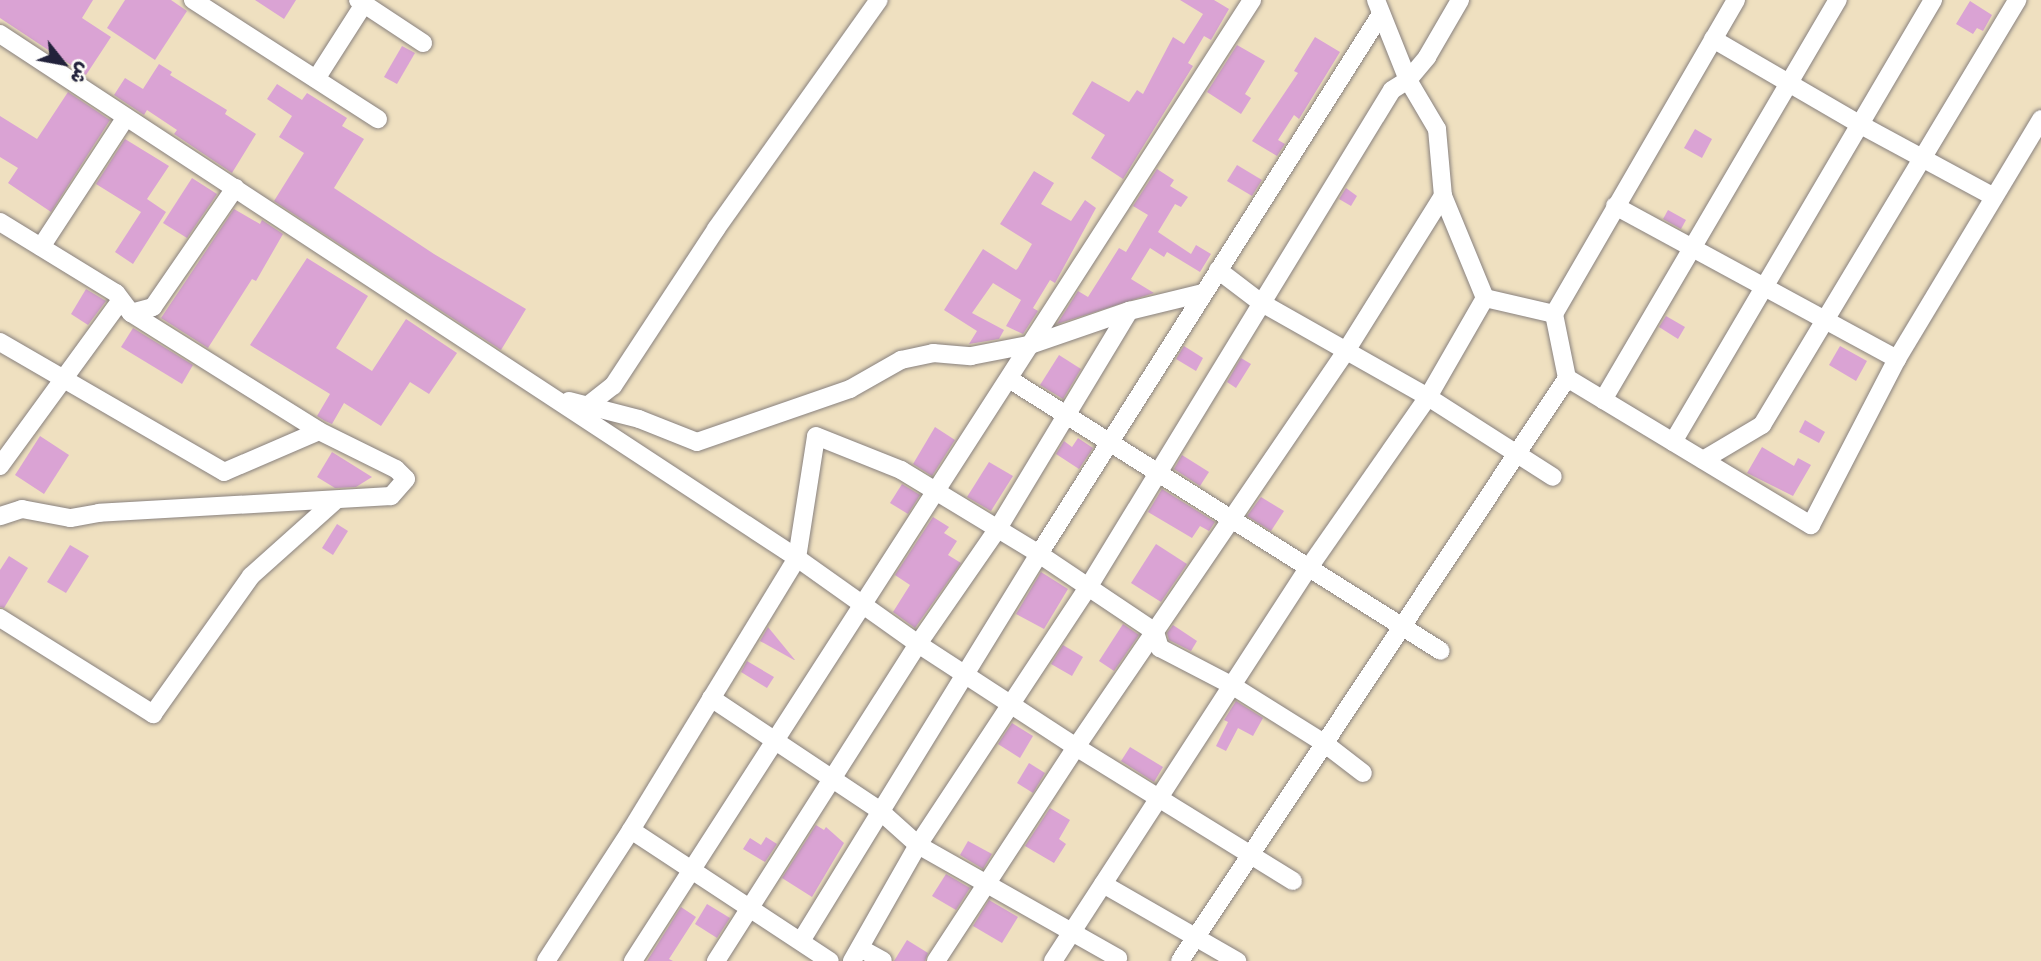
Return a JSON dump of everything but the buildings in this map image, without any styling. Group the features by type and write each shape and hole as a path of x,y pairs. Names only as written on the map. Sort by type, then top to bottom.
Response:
{"street":[{"path":"193,0 378,119"},
{"path":"587,406 613,386 716,229 879,0"},
{"path":"634,961 933,491 1032,344 1252,0"},
{"path":"883,961 856,955 918,845 1089,586 1260,302 1392,90 1408,80 1427,57 1460,0"},
{"path":"1180,961 1567,379 1555,314 1736,0"},
{"path":"1603,400 1838,0"},
{"path":"1673,442 1933,0"},
{"path":"1703,460 1762,425 1823,319 2017,0"},
{"path":"316,79 361,2 423,43"},
{"path":"1379,7 1408,80 1437,129 1443,196 1485,298"},
{"path":"801,941 879,810 1218,270 1379,7"},
{"path":"0,34 797,558 965,675 1160,800 1293,881"},
{"path":"1713,38 1861,125 1994,197"},
{"path":"41,247 126,117"},
{"path":"1567,379 1811,525 1897,359 2041,119"},
{"path":"126,306 153,307 235,188"},
{"path":"936,961 1076,747 1346,351 1443,196"},
{"path":"1615,206 1897,359"},
{"path":"0,222 116,293 126,306 319,431 396,469 406,479 391,496 99,513 70,518 22,509 0,516"},
{"path":"1218,270 1260,302 1428,397 1553,477"},
{"path":"556,398 639,419 697,442 850,389 901,360 933,353 971,356 1032,344 1129,311 1203,293"},
{"path":"1485,298 1555,314"},
{"path":"1053,961 1310,566 1428,397 1485,298"},
{"path":"0,466 66,378 126,306"},
{"path":"716,961 918,644 997,530 1069,415 1129,311"},
{"path":"0,342 66,378 223,472 319,431"},
{"path":"1009,379 1310,566 1441,651"},
{"path":"546,961 631,830 797,558 816,436 901,470 1039,554 1155,632 1160,648 1233,686 1324,743 1363,774"},
{"path":"0,618 153,714 251,576 335,500"},
{"path":"711,698 879,810 918,845 1118,958"},
{"path":"631,830 830,961"},
{"path":"1103,884 1237,961"}]}
